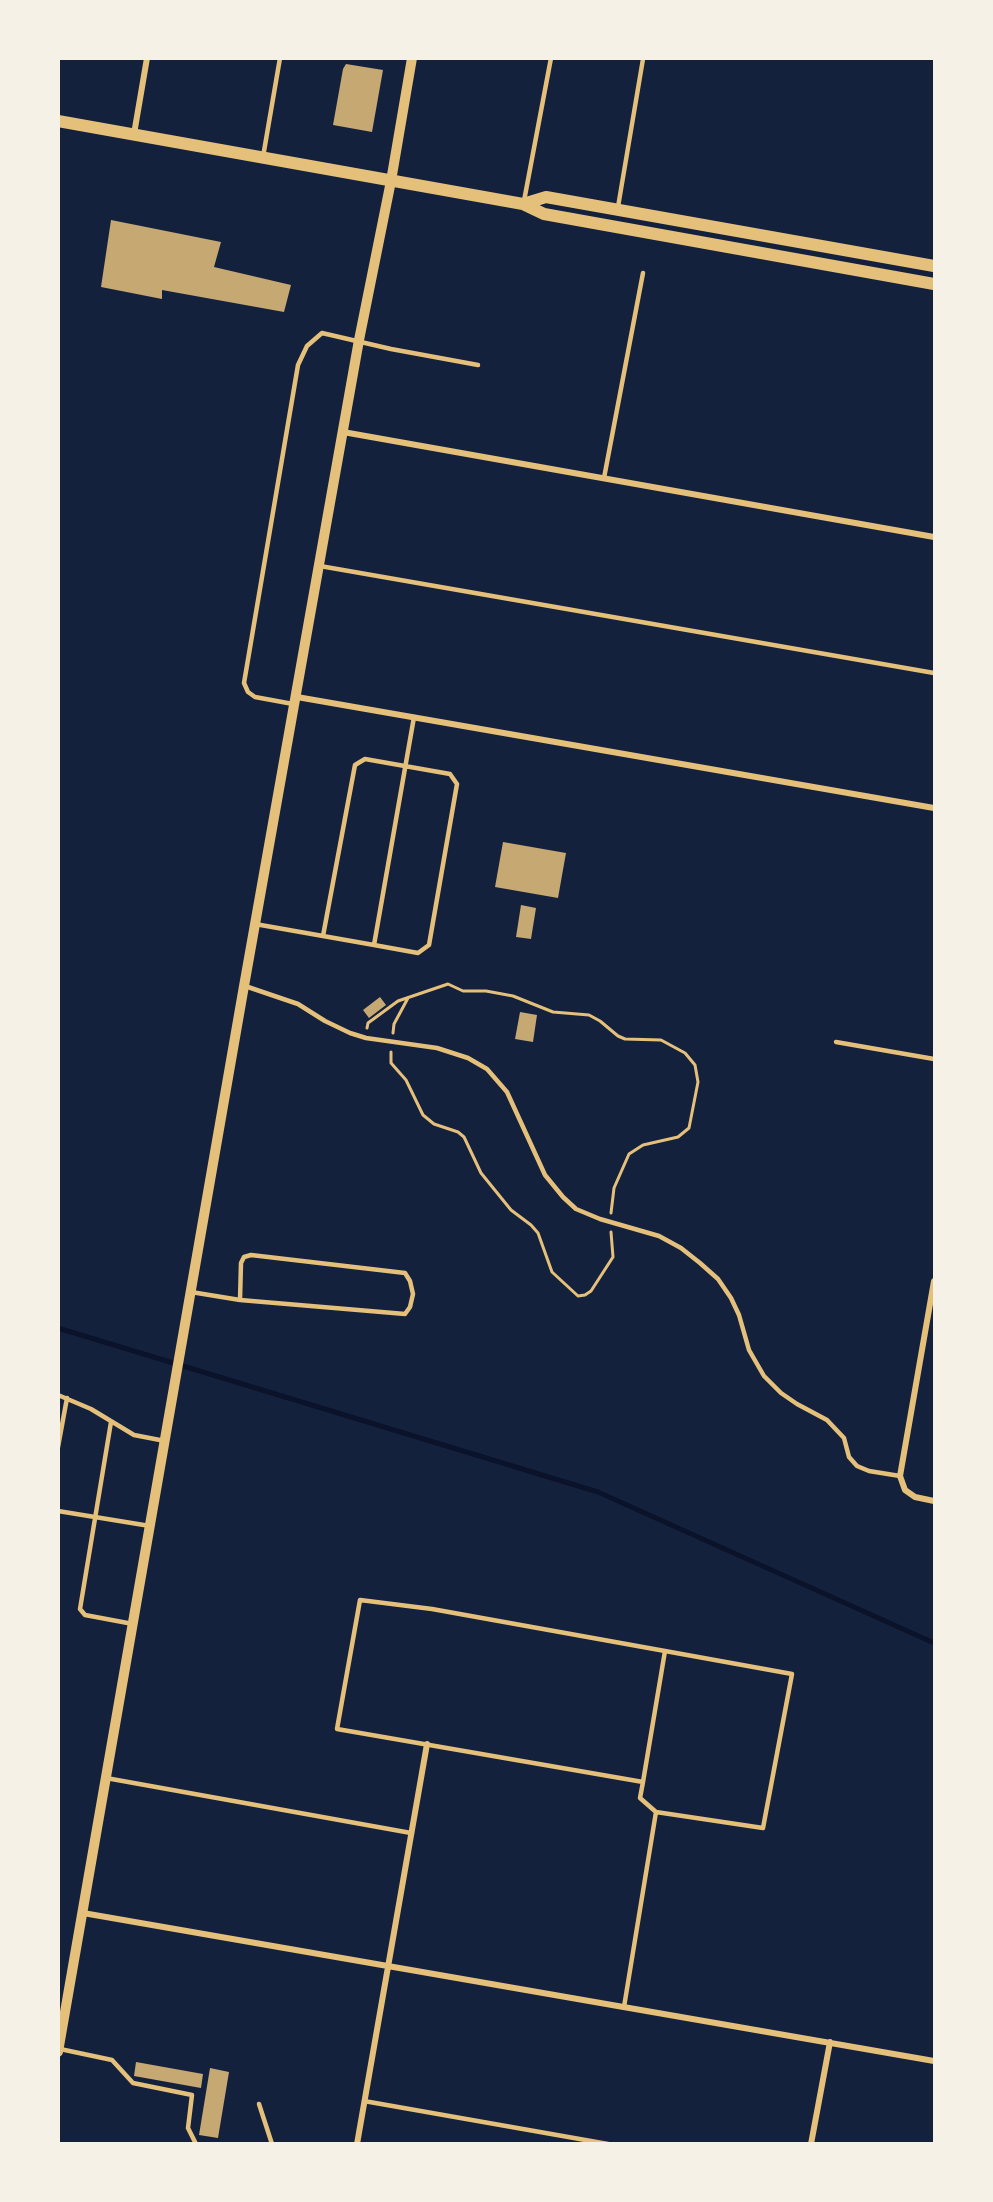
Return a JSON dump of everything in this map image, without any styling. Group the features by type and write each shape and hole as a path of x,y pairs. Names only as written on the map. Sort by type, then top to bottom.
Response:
{"main road":[{"path":"58,121 523,204 544,214 934,284"},
{"path":"523,204 546,196 934,266"}],"street":[{"path":"134,134 147,58"},
{"path":"59,2051 61,2028 244,986 359,340 391,181 412,58"},
{"path":"343,432 934,537"},
{"path":"296,700 414,717 934,808"},
{"path":"934,1281 900,1476 905,1490 915,1497 934,1501"},
{"path":"357,2144 427,1744"},
{"path":"83,1912 934,2061"},
{"path":"811,2144 830,2042"}],"lane":[{"path":"263,157 280,58"},
{"path":"523,204 551,58"},
{"path":"617,209 643,59"},
{"path":"604,478 643,273"},
{"path":"296,700 255,697 248,692 244,683 298,365 307,346 322,333 391,349 478,365"},
{"path":"320,566 934,673"},
{"path":"374,945 414,717"},
{"path":"255,924 418,953 429,945 457,784 450,774 365,759 355,765 323,936"},
{"path":"244,986 298,1004 325,1021 366,1038 437,1048 468,1058 487,1069 507,1092 545,1175 563,1197 576,1209 610,1223 659,1236 681,1248 700,1263 718,1279 730,1298 739,1315 749,1350 764,1376 781,1393 827,1420 844,1438 849,1457 856,1466 869,1471 900,1476"},
{"path":"836,1042 934,1059"},
{"path":"191,1292 240,1300 405,1314 410,1307 413,1294 410,1281 405,1273 251,1255 244,1257 241,1263 240,1300"},
{"path":"58,1395 91,1409 134,1435 165,1441"},
{"path":"58,1447 67,1398"},
{"path":"111,1422 80,1609 85,1615 133,1624"},
{"path":"58,1511 150,1526"},
{"path":"643,1782 337,1729 360,1600 432,1609 665,1651 792,1674 763,1828 656,1812 640,1798 643,1782 665,1651"},
{"path":"106,1778 411,1833"},
{"path":"624,2007 656,1812"},
{"path":"59,2051 112,2060 133,2083 192,2095 188,2128 196,2144"},
{"path":"364,2101 608,2144"},
{"path":"259,2104 272,2144"}],"path":[{"path":"366,1038 368,1023 398,1001 448,984 463,991 486,991 513,996 553,1012 589,1015 618,1036 625,1039 661,1040 673,1045 690,1059 695,1065 698,1082 689,1128 678,1137 643,1145 629,1154 614,1188 610,1223 613,1257 591,1291 578,1296 552,1272 538,1233 511,1210 481,1173 464,1137 458,1132 434,1124 423,1115 406,1080 391,1063 394,1024 408,998"}],"building":[{"path":"346,64 383,70 372,132 333,125 343,69"},
{"path":"111,220 221,242 214,267 291,285 284,312 162,290 162,299 101,287"},
{"path":"503,842 566,853 558,898 495,887"},
{"path":"521,905 536,908 531,939 516,937"},
{"path":"380,997 386,1005 369,1018 363,1010"},
{"path":"520,1012 537,1015 533,1042 515,1039"},
{"path":"136,2062 203,2074 201,2088 134,2076"},
{"path":"210,2068 229,2072 218,2138 199,2135"}],"waterway":[{"path":"58,1328 598,1492 934,1643"}]}
